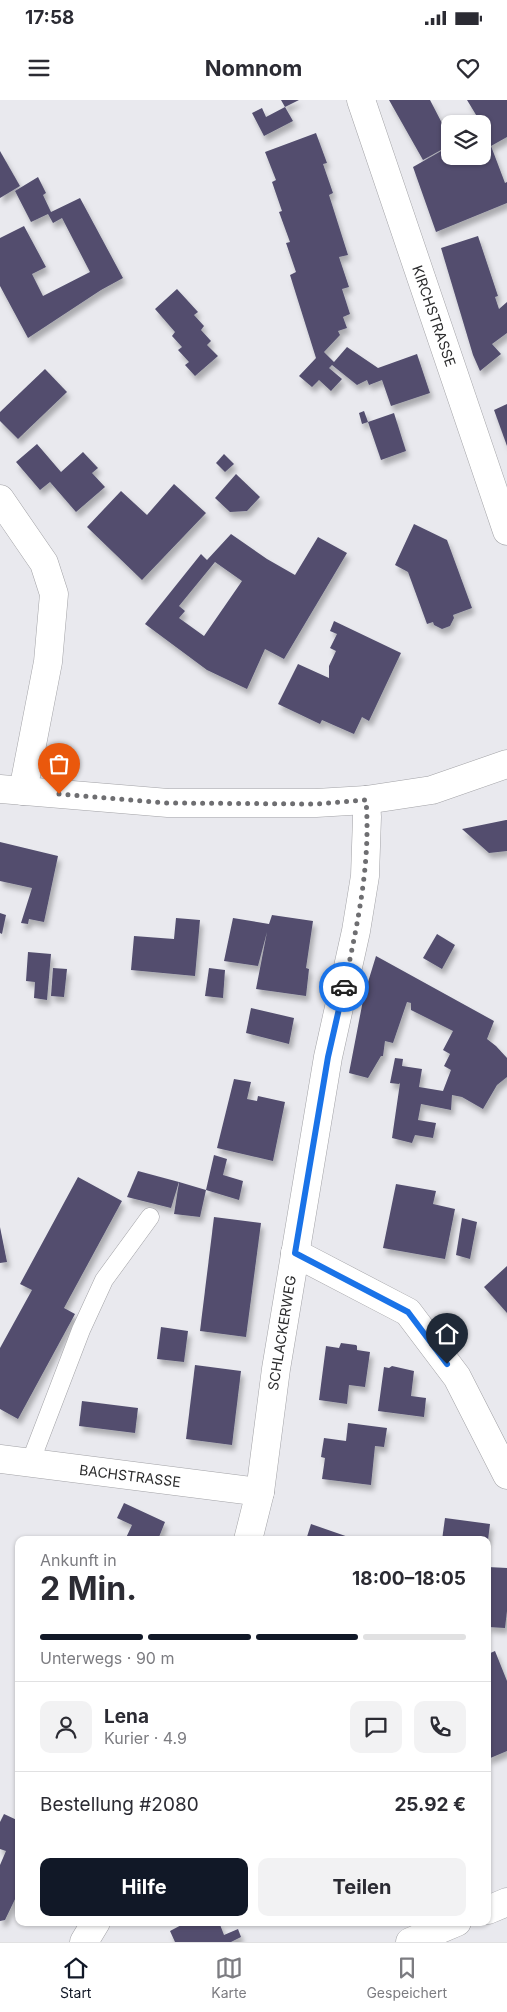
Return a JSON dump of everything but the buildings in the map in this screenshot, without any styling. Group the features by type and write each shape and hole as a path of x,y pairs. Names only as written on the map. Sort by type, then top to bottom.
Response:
{"street":[{"name":"KIRCHSTRASSE","path":"361,100 507,531"},
{"path":"0,499 44,563 54,594 48,662 11,790 168,803 316,804 366,800 432,790 507,764"},
{"name":"SCHLACKERWEG","path":"249,1536 260,1492 276,1369 328,1057 358,922 365,876 366,800"},
{"path":"295,1253 408,1312 457,1377 507,1475"},
{"name":"BACHSTRASSE","path":"0,1459 260,1492"},
{"path":"491,1909 507,1902"},
{"path":"84,1942 94,1926"},
{"path":"410,1942 448,1926"}],"lane":[{"path":"30,1463 81,1330 104,1280 150,1217"}],"way so far":[{"path":"59,794 168,803 316,804 366,800 365,876 344,987"}],"route":[{"path":"344,987 328,1057 295,1253 408,1312 447,1364"}]}
